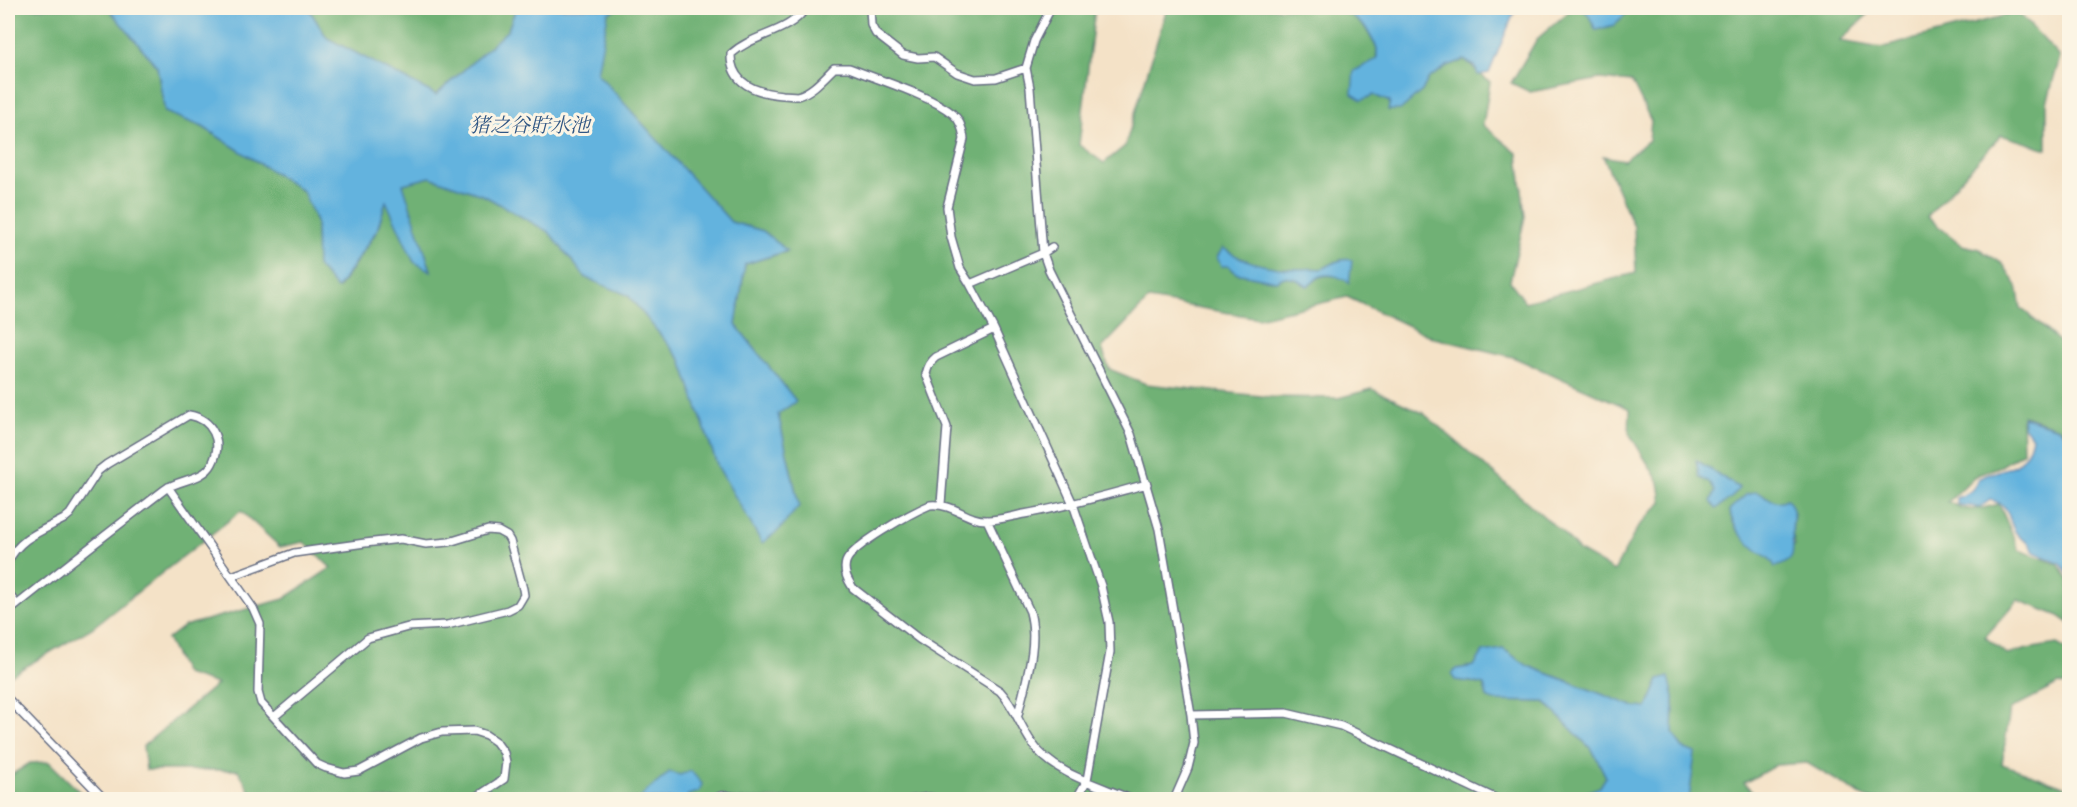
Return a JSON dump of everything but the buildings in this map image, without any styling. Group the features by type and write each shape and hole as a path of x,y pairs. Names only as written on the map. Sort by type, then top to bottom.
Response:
{"street":[{"path":"806,8 792,24 739,46 731,54 735,72 752,90 768,94 796,96 808,91 834,68 849,68 934,102 954,115 963,130 964,139 947,207 951,237 960,268 994,329 1073,504 1101,586 1109,622 1110,652 1087,780 1076,800"},
{"path":"870,8 871,25 876,34 903,55 918,58 934,57 957,73 975,79 996,78 1026,68"},
{"path":"1051,8 1034,41 1026,68 1030,88 1043,253 1049,270 1131,434 1160,530 1194,743 1188,768 1174,800"},
{"path":"970,284 1052,247"},
{"path":"941,504 947,427 926,374 927,368 930,361 936,357 994,329"},
{"path":"8,562 13,551 21,542 70,514 98,471 107,464 189,415 201,417 209,424 217,448 212,463 206,471 168,487 8,612"},
{"path":"1132,800 1059,769 1046,760 1030,741 1018,715 1000,691 919,639 853,588 847,579 845,570 846,561 858,546 930,505 941,504 975,519 987,520 1073,504 1147,484"},
{"path":"168,487 254,608 260,624 258,692 261,703 317,764 344,773 359,771 406,745 442,732 474,731 496,742 504,753 506,774 497,785 472,800"},
{"path":"987,520 1030,612 1034,626 1035,642 1018,715"},
{"path":"232,576 294,553 365,543 401,539 426,544 449,542 488,530 498,531 507,536 510,541 524,595 518,604 508,610 447,625 408,627 368,639 274,717"},
{"path":"8,593 17,605"},
{"path":"8,699 105,800"},
{"path":"1191,714 1286,713 1341,726 1499,800"},
{"path":"713,800 717,796 727,795 741,800"},
{"path":"909,800 929,797 945,800"}],"green space":[{"path":"8,8 108,8 157,66 165,112 203,127 303,191 316,221 317,266 338,289 377,231 386,200 414,262 431,270 402,184 430,177 485,196 549,232 586,278 628,295 681,360 718,467 799,506 778,414 796,401 736,325 745,264 786,252 763,231 731,222 596,73 608,13 619,8 1095,8 1079,145 1104,163 1125,146 1167,8 1325,8 1351,15 1366,29 1377,48 1374,95 1390,102 1389,110 1422,91 1428,79 1447,66 1464,60 1490,82 1483,125 1518,154 1525,217 1510,281 1525,302 1636,273 1634,227 1603,156 1624,160 1649,140 1651,121 1632,82 1600,79 1530,92 1511,83 1537,39 1573,8 1581,8 1588,14 1596,30 1614,25 1632,8 1857,8 1867,15 1840,41 1881,48 2018,12 2060,57 2047,103 2047,149 2001,135 1927,217 1962,245 1979,249 2003,264 2017,286 2021,308 2069,350 2069,435 2059,428 2022,415 2023,452 2001,466 1975,476 1948,502 1962,508 1973,509 1999,504 2019,550 2058,564 2069,580 2069,623 2059,616 2018,600 1985,637 2008,655 2057,644 2069,651 2069,686 2059,684 2010,709 2002,764 2069,788 2069,799 1868,799 1807,763 1776,765 1744,783 1760,799 1689,799 1694,753 1682,748 1673,733 1674,697 1659,680 1647,708 1635,707 1528,666 1503,649 1474,666 1457,669 1456,680 1484,685 1487,697 1494,701 1545,702 1593,751 1606,777 1600,787 1585,793 1586,799 254,799 238,770 146,770 143,746 217,684 185,674 167,639 184,626 284,599 331,568 304,542 280,547 241,511 92,628 8,677","holes":["1223,248 1250,262 1279,268 1323,269 1336,262 1351,260 1342,277 1322,276 1307,286 1296,279 1284,277 1276,281 1236,273 1229,266","1347,297 1434,338 1513,357 1630,409 1629,433 1659,482 1662,502 1638,527 1614,571 1579,551 1562,532 1423,413 1372,389 1338,398 1270,397 1146,384 1109,369 1102,348 1149,299 1258,318","1696,460 1739,488 1715,491","1763,494 1772,502 1781,502 1794,513 1792,533 1795,545 1771,558 1757,550 1738,531 1730,509"]},
{"path":"308,8 516,8 508,30 436,95 327,38"},
{"path":"49,762 87,799 8,799 8,777 30,763"}],"water":[{"name":"猪之谷貯水池","path":"108,8 308,8 327,38 436,95 508,30 516,8 619,8 608,13 597,73 731,222 763,231 787,251 745,264 736,325 796,401 778,414 799,506 779,530 762,543 718,467 681,360 628,295 586,278 549,232 485,196 430,177 403,184 431,271 414,262 386,201 377,230 337,289 317,266 316,221 303,191 203,127 165,112 157,66"},
{"path":"1325,8 1516,8 1489,73 1478,75 1475,66 1464,60 1447,66 1428,79 1422,91 1400,110 1388,110 1390,102 1374,95 1362,100 1352,94 1354,71 1377,59 1377,48 1366,28 1351,15"},
{"path":"1581,8 1632,8 1614,25 1596,30 1588,14"},
{"path":"1223,248 1250,262 1279,268 1322,269 1340,260 1352,260 1349,283 1339,277 1326,275 1307,286 1296,279 1284,277 1276,281 1236,273 1229,266 1221,266 1217,257"},
{"path":"2023,417 2058,428 2069,439 2069,575 2061,564 2034,552 2030,545 2019,537 2003,505 1990,500 1979,508 1957,504 1956,498 1970,492 1978,479 2012,467 2024,457 2032,437 2024,426"},
{"path":"1696,460 1739,488 1732,497 1716,509 1711,501 1715,491 1710,483 1699,477"},
{"path":"1756,492 1775,501 1787,499 1792,507 1792,554 1782,565 1775,567 1742,536 1731,514 1730,509 1746,495"},
{"path":"1503,649 1528,666 1635,707 1647,708 1659,680 1669,677 1674,697 1673,733 1682,748 1695,753 1689,799 1586,799 1585,793 1600,787 1606,777 1593,751 1545,702 1494,701 1487,697 1484,685 1455,680 1451,674 1457,669 1474,666 1483,652"},
{"path":"691,771 702,784 699,792 688,795 686,799 640,799 669,772 680,775"}]}
